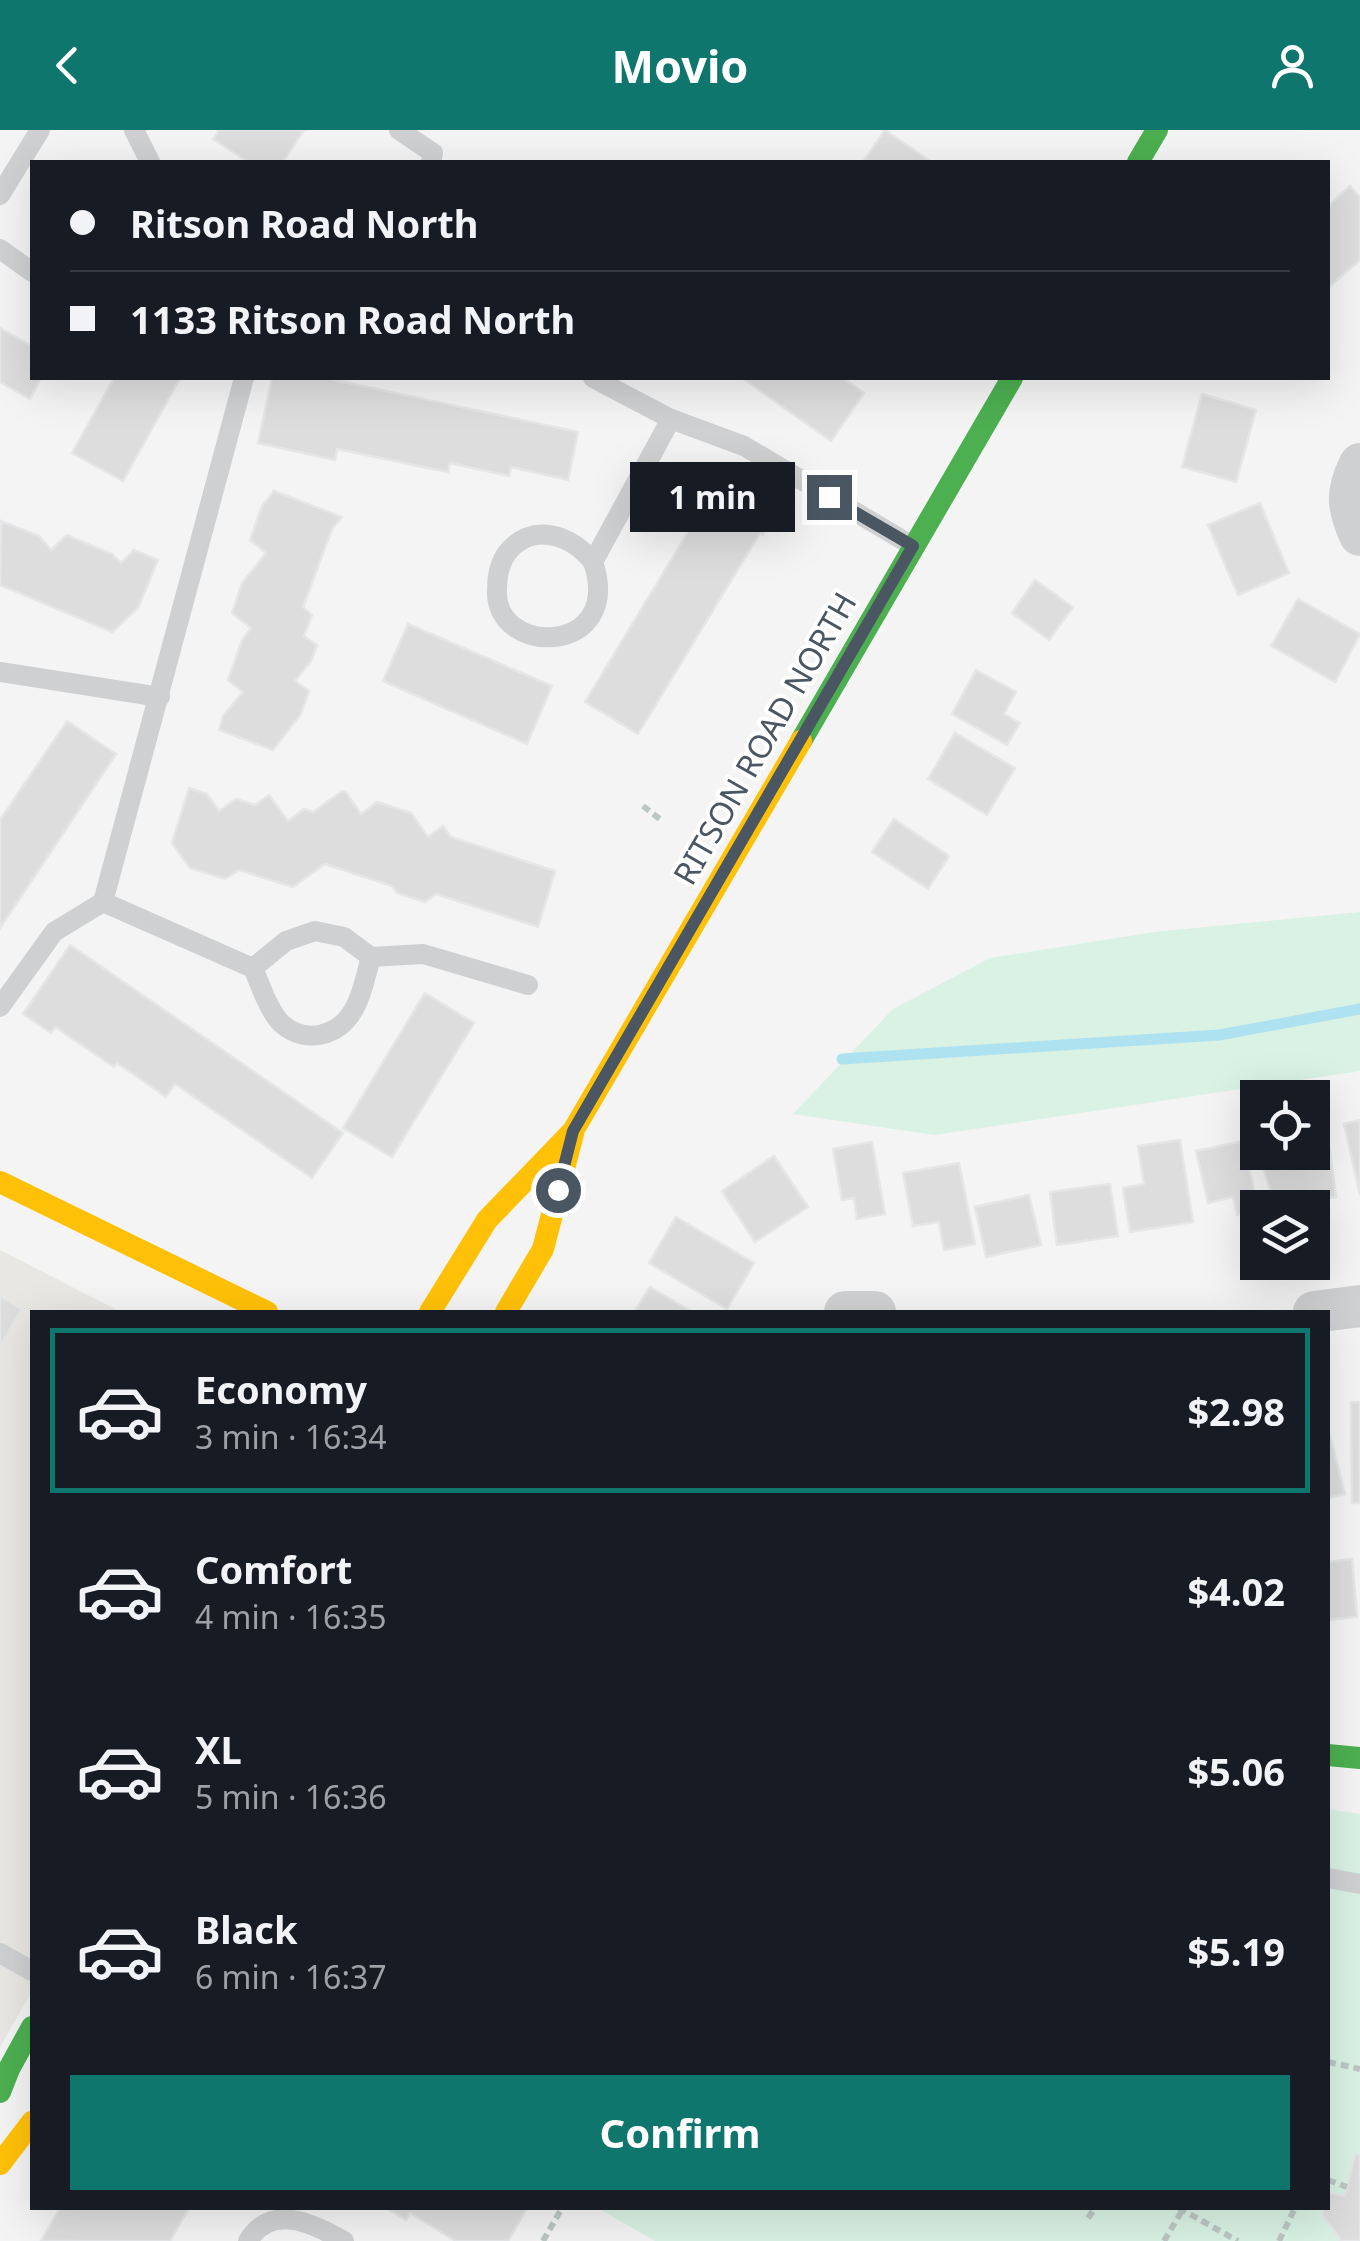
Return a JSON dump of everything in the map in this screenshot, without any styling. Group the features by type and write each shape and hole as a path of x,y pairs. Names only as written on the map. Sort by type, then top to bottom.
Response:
{"main road":[{"path":"1139,160 1157,130"},
{"name":"RITSON ROAD NORTH","path":"431,1310 487,1220 573,1131 1011,380"},
{"name":"RITSON ROAD NORTH","path":"507,1310 543,1249 573,1131"},
{"path":"0,1182 263,1310"},
{"path":"1330,1754 1360,1758"},
{"path":"0,2092 30,2031"},
{"path":"0,2164 30,2125"}],"street":[{"path":"1360,464 1350,484 1350,513 1360,535"},
{"path":"1329,1310 1360,1306"}],"lane":[{"path":"0,195 40,130"},
{"path":"134,130 149,160"},
{"path":"398,130 433,153 432,160"},
{"path":"0,249 30,271"},
{"path":"0,1007 54,932 103,902 243,380"},
{"path":"597,380 670,419 744,446 913,546"},
{"path":"593,562 582,547 566,538 548,535 514,546 498,571 496,596 503,614 536,638 562,636 578,628 592,614 599,597 593,562 670,419"},
{"path":"0,672 160,697"},
{"path":"103,902 253,968 281,1023 306,1037 332,1033 354,1010 372,957"},
{"path":"253,968 286,941 315,931 344,936 372,957 424,954 528,985"},
{"path":"1330,1878 1360,1884"},
{"path":"0,1953 30,1970"},
{"path":"248,2241 274,2219 304,2221 344,2241"}],"path":[{"path":"642,806 661,820"},
{"path":"1330,2062 1360,2069"},
{"path":"1330,2181 1347,2186"},
{"path":"544,2241 561,2210"},
{"path":"1088,2218 1093,2210"},
{"path":"1164,2241 1180,2210"},
{"path":"1184,2210 1238,2241"},
{"path":"1279,2241 1294,2210"}],"shaded area":[{"path":"0,1250 117,1310 30,1310 30,1994 0,2047"}],"green space":[{"path":"1360,912 1360,1071 1300,1080 1240,1080 1240,1089 934,1135 793,1114 893,1009 990,958 1154,932"},
{"path":"1330,1809 1360,1814 1360,2241 655,2241 601,2210 1330,2210"}],"building":[{"path":"219,130 304,130 284,160 245,160 213,139"},
{"path":"885,130 928,160 864,160"},
{"path":"1350,186 1360,197 1360,260 1330,286 1330,204"},
{"path":"0,328 30,345 30,380 40,380 30,399 0,382"},
{"path":"113,380 179,380 123,481 72,453"},
{"path":"272,380 334,380 578,432 568,480 511,467 509,476 450,463 448,472 337,449 335,460 258,443"},
{"path":"745,380 846,380 864,393 831,441"},
{"path":"1202,394 1256,410 1236,482 1182,467"},
{"path":"720,479 776,514 763,535 760,533 638,734 585,702"},
{"path":"274,491 342,517 332,529 303,607 312,615 304,636 317,645 311,661 295,681 309,691 301,714 273,750 219,730 223,716 243,692 228,680 242,640 251,628 232,613 242,583 266,553 250,540 262,506"},
{"path":"1260,503 1289,573 1238,595 1208,525"},
{"path":"1,521 39,536 51,550 67,535 112,554 121,563 134,550 158,560 138,608 112,632 0,585"},
{"path":"1035,580 1073,607 1049,640 1012,613"},
{"path":"1298,599 1360,634 1335,682 1271,646"},
{"path":"408,624 552,686 527,744 383,681"},
{"path":"976,670 1016,692 1004,714 1020,723 1007,745 952,714"},
{"path":"67,721 116,754 0,928 0,820"},
{"path":"955,733 1015,768 987,815 928,779"},
{"path":"189,788 207,794 219,811 236,799 255,805 269,795 288,821 304,809 313,812 342,791 361,814 377,802 411,813 428,837 443,826 451,837 555,871 538,927 436,894 425,902 397,893 392,886 325,864 293,887 239,870 225,879 190,868 172,843"},
{"path":"894,819 949,856 928,889 872,852"},
{"path":"70,945 343,1133 312,1178 175,1084 166,1097 55,1027 51,1033 23,1014"},
{"path":"425,993 474,1023 392,1157 343,1128"},
{"path":"1360,1120 1360,1195 1344,1124"},
{"path":"1180,1140 1193,1222 1130,1232 1123,1188 1144,1184 1138,1146"},
{"path":"872,1142 885,1214 857,1219 854,1198 842,1200 833,1149"},
{"path":"1240,1142 1240,1170 1249,1170 1254,1190 1240,1190 1240,1214 1237,1215 1233,1197 1208,1203 1196,1151"},
{"path":"1330,1152 1336,1197 1330,1198 1330,1190 1270,1190 1264,1170 1330,1170"},
{"path":"774,1156 808,1207 755,1242 722,1191"},
{"path":"959,1163 975,1244 944,1250 939,1222 913,1226 903,1173"},
{"path":"1110,1184 1118,1236 1057,1245 1050,1192"},
{"path":"1029,1195 1041,1245 986,1257 975,1207"},
{"path":"676,1217 754,1263 727,1309 649,1263"},
{"path":"650,1287 689,1310 635,1310"},
{"path":"0,1296 22,1309 0,1346"},
{"path":"1351,1402 1360,1402 1360,1503 1352,1503"},
{"path":"1330,1436 1345,1494 1330,1498"},
{"path":"1352,1559 1357,1617 1330,1620 1330,1562"},
{"path":"1355,2153 1360,2155 1360,2241 1339,2241 1322,2215 1323,2210 1330,2210 1330,2192 1345,2196"},
{"path":"59,2210 188,2210 170,2241 41,2241"},
{"path":"389,2210 526,2210 508,2241 456,2241 410,2213 406,2220"}],"waterway":[{"path":"842,1059 1219,1035 1360,1009"}],"traffic: fast":[{"path":"1139,160 1157,130"},
{"path":"801,741 1011,380"},
{"path":"1330,1755 1360,1758"},
{"path":"0,2092 30,2031"}],"traffic: slow":[{"path":"431,1310 487,1220 573,1131 801,741"},
{"path":"507,1310 543,1249 573,1134"},
{"path":"0,1182 263,1310"},
{"path":"0,2164 30,2125"}],"route":[{"path":"558,1190 573,1131 913,546 829,497"}]}
